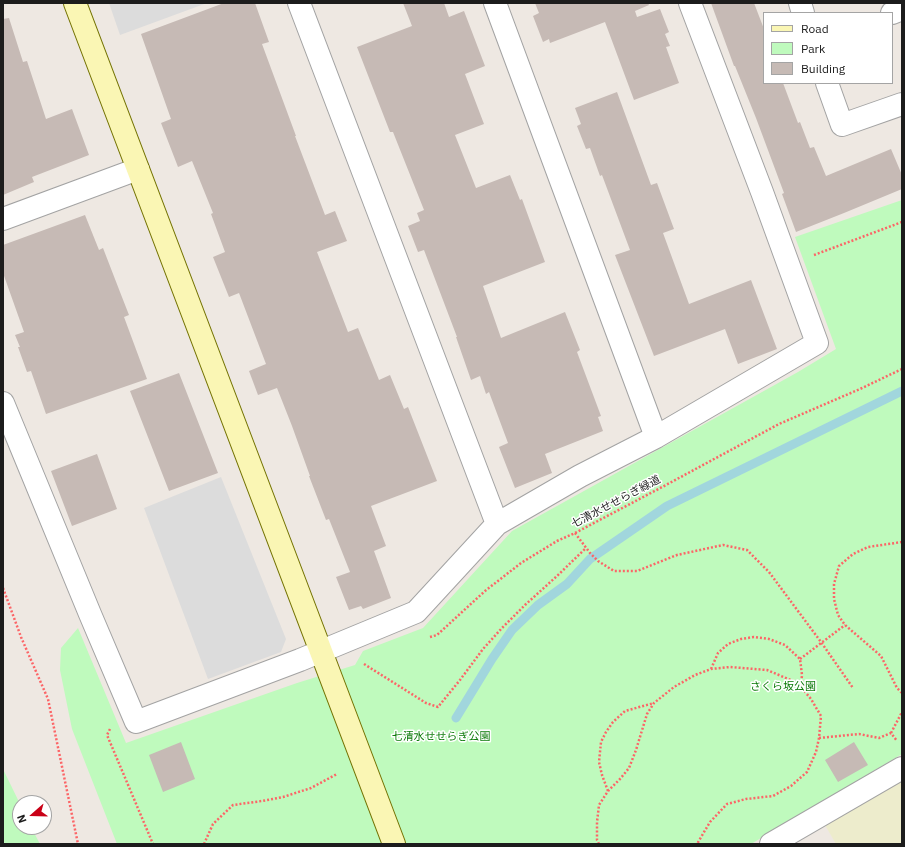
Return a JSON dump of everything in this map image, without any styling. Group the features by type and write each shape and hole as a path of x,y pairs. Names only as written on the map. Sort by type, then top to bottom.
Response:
{"street":[{"path":"75,3 394,844"},
{"path":"299,3 497,524"},
{"path":"495,3 656,437"},
{"path":"3,403 136,722 300,660 416,612 497,524 580,476 656,437 817,343 762,192 690,3"},
{"path":"827,84 842,125 902,104"},
{"path":"3,219 138,169"},
{"path":"771,844 902,768"}],"path":[{"path":"788,264 902,222"},
{"name":"七清水せせらぎ緑道","path":"430,638 437,635 485,591 521,562 557,541 680,478 779,424 902,369"},
{"path":"575,533 598,562 614,571 637,571 677,555 723,545 747,550 769,572 822,642 853,688"},
{"path":"902,542 868,548 853,554 839,566 834,584 834,599 838,615 846,625 881,656 897,688 902,692"},
{"path":"364,664 426,703 438,707 483,649 502,628 586,548"},
{"path":"3,588 21,637 48,699 78,844"},
{"path":"800,658 846,625"},
{"path":"711,669 718,653 728,644 741,639 754,637 769,639 785,645 800,658 802,675 801,687"},
{"path":"358,666 370,661"},
{"path":"599,844 597,840 597,822 599,805 608,791 629,768 636,750 646,714 654,703 674,687 695,675 711,669 730,667 767,670 793,681 801,687 811,699 821,716 816,752 807,772 791,786 773,796 746,799 728,804 710,822 697,844"},
{"path":"608,791 599,762 601,742 606,732 613,722 625,711 654,703"},
{"path":"819,738 859,734 879,738 891,733 902,712"},
{"path":"112,724 107,735 153,844"},
{"path":"891,733 898,743"},
{"path":"204,844 213,824 233,805 283,797 312,788 343,771"}],"green space":[{"name":"七清水せせらぎ公園","path":"902,200 902,754 751,844 117,844 72,729 60,670 61,648 78,628 126,743 297,683 355,665 363,651 423,628 512,531 798,372 836,349 795,237"},
{"path":"3,769 16,795 12,795 12,835 35,835 40,844 3,844"},
{"path":"902,780 902,844 836,844 825,825"}],"shaded area":[{"path":"109,3 207,3 120,35"},
{"path":"221,477 286,639 281,652 208,679 144,508"}],"building":[{"path":"224,3 255,3 269,42 262,44 325,215 335,211 347,241 317,252 348,332 358,328 379,380 390,375 404,409 408,407 437,481 371,506 386,546 374,551 391,598 363,609 361,606 349,610 336,577 350,572 329,519 326,520 277,388 258,395 249,371 266,364 239,293 229,297 213,257 225,252 211,214 213,213 192,161 178,167 161,123 171,119 141,34"},
{"path":"403,3 444,3 449,17 464,11 485,66 465,74 484,124 455,135 476,188 510,175 520,200 522,199 545,262 483,286 501,338 565,312 580,350 577,352 601,416 598,417 603,431 545,454 552,473 515,488 499,447 508,443 489,392 486,394 480,376 471,380 457,337 424,250 418,252 408,226 420,221 417,213 424,210 393,132 390,132 357,47 412,26"},
{"path":"535,3 648,3 649,5 635,11 637,17 660,9 669,32 665,34 670,46 666,47 679,83 634,100 605,22 550,43 549,39 543,42 533,16 539,13"},
{"path":"711,3 754,3 763,26 763,84 783,84 798,123 800,122 810,148 814,147 826,176 891,149 902,175 902,189 796,232 782,194 784,193 756,118 734,66"},
{"path":"9,18 23,62 27,61 46,119 72,109 89,155 32,177 34,182 3,195 3,19"},
{"path":"617,92 651,185 657,183 674,229 663,233 689,304 751,280 777,349 738,364 725,329 654,356 615,255 630,250 602,175 600,176 590,148 586,149 577,126 581,124 575,108"},
{"path":"85,215 99,250 103,248 129,315 124,317 147,379 46,414 31,371 27,372 18,347 20,347 15,335 24,332 3,273 3,245"},
{"path":"179,373 218,473 169,491 130,391"},
{"path":"97,454 117,509 72,526 51,471"},
{"path":"181,742 195,779 163,792 149,755"},
{"path":"854,742 868,765 838,782 825,760"}],"waterway":[{"path":"456,718 492,659 512,630 538,605 567,584 590,559 667,506 902,391"}],"park label":[{"name":"さくら坂公園","path":"783,687"}]}
